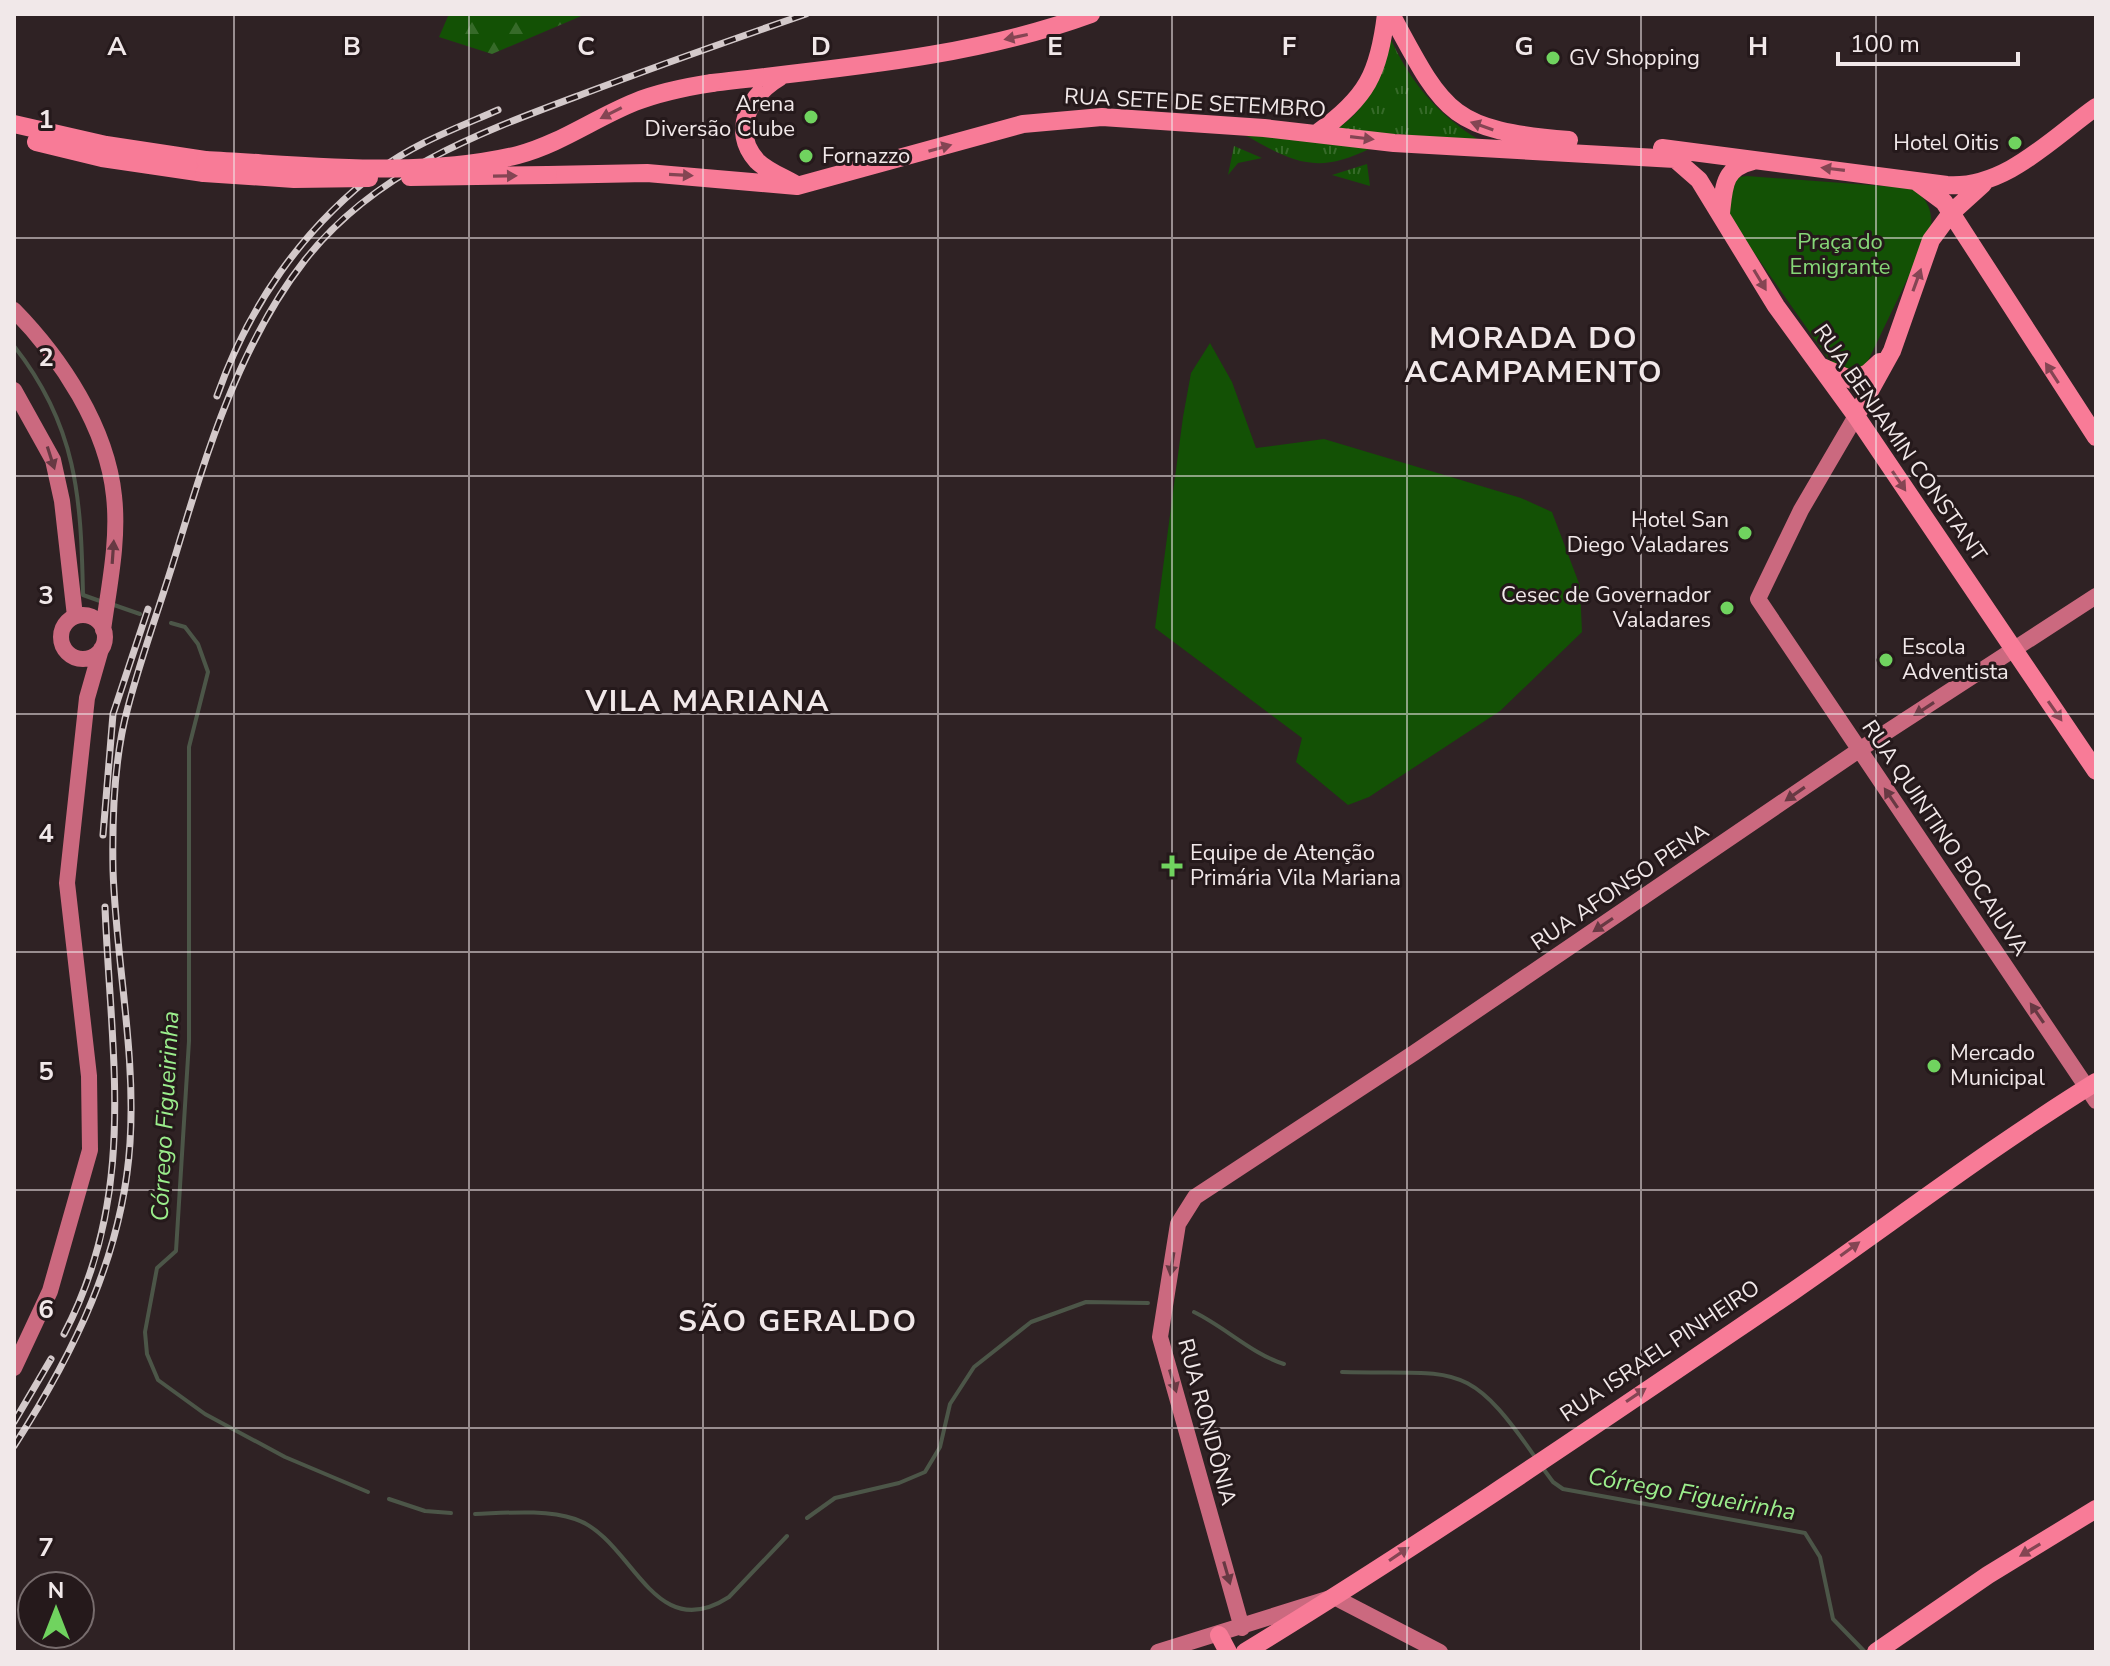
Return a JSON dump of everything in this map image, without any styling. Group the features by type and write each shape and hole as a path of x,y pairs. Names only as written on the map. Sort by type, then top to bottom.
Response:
{"main road":[{"path":"14,136 102,158 204,166 383,167 514,156 568,135 633,102 683,87 986,43 1047,30 1091,14"},
{"path":"1317,133 1353,105 1370,83 1382,49 1389,14"},
{"path":"1389,14 1438,94 1456,114 1475,124 1512,135 1757,160 1947,185 1983,184"},
{"path":"786,74 755,95 745,116 744,126 751,152 759,162 797,186"},
{"path":"1856,416 1892,351 1931,240 1951,213 1983,184 2008,171 2096,107"},
{"name":"RUA SETE DE SETEMBRO","path":"204,166 294,179 647,173 797,186 1053,119 1102,117 1317,133 1394,143 1656,157"},
{"path":"14,123 204,166"},
{"name":"RUA BENJAMIN CONSTANT","path":"1656,157 1675,159 1686,166 1721,213 1809,354 1856,416 2096,771"},
{"path":"1721,213 1725,177 1736,167 1757,160"},
{"path":"1910,178 1932,191 1951,213 2096,437"},
{"path":"1809,354 1823,368 1852,380 1868,373 1892,351"},
{"name":"RUA ISRAEL PINHEIRO","path":"1245,1652 1334,1597 1794,1290 1893,1218 2093,1090"},
{"path":"1876,1652 1988,1575 2096,1509"}],"street":[{"path":"14,310 66,376 94,422 111,476 114,497 113,557 101,649 87,698 67,883 89,1076 90,1150 50,1291 14,1368"},
{"path":"14,390 53,460 62,501 75,616"},
{"name":"RUA QUINTINO BOCAIUVA","path":"1856,416 1801,510 1758,599 2093,1090"},
{"name":"RUA AFONSO PENA","path":"1178,1224 1195,1197 1414,1053 1859,750 2096,596"},
{"path":"81,658 65,650 61,636 65,624 75,616 87,615 97,620 103,630"},
{"path":"81,658 101,649"},
{"path":"81,658 87,698"},
{"name":"RUA RONDÔNIA","path":"1178,1224 1160,1337 1242,1628"},
{"path":"1163,1651 1214,1644 1242,1628 1334,1597 1440,1652"},
{"path":"1163,1651 1185,1652"}],"green space":[{"path":"449,14 586,14 492,54 439,37"},
{"path":"1389,35 1415,82 1426,95 1450,119 1479,140 1334,130 1357,112 1372,89"},
{"path":"1245,135 1371,148 1335,161 1306,162 1278,153"},
{"path":"1234,146 1262,158 1238,163 1228,175"},
{"path":"1367,164 1370,186 1332,175"},
{"name":"Praça do Emigrante","path":"1739,177 1911,188 1925,201 1930,211 1931,230 1866,365 1847,373 1832,364 1729,217 1726,194"},
{"path":"1210,343 1232,382 1256,448 1324,439 1521,498 1552,512 1580,586 1582,632 1500,711 1369,797 1348,805 1296,762 1302,738 1155,628 1191,373"}],"waterway":[{"name":"Córrego Figueirinha","path":"14,346 35,376 63,434 77,494 83,595 100,601"},
{"name":"Córrego Figueirinha","path":"114,605 140,614"},
{"name":"Córrego Figueirinha","path":"171,623 185,627 198,644 208,672 189,747 189,1041 176,1251 157,1268 145,1332 147,1354 158,1380 205,1414 285,1457 368,1492"},
{"name":"Córrego Figueirinha","path":"807,1518 835,1498 899,1483 925,1472 940,1447 950,1404 974,1367 1031,1322 1086,1302 1148,1303"},
{"name":"Córrego Figueirinha","path":"1194,1312 1261,1354 1284,1364"},
{"name":"Córrego Figueirinha","path":"1342,1372 1436,1374 1456,1378 1493,1403 1537,1460"},
{"name":"Córrego Figueirinha","path":"1542,1467 1553,1482 1563,1489 1805,1533 1820,1557 1833,1619 1865,1652"},
{"name":"Córrego Figueirinha","path":"389,1499 425,1511 451,1513"},
{"name":"Córrego Figueirinha","path":"475,1514 538,1513 575,1519 595,1530 613,1546 662,1599 681,1609 703,1609 729,1597 787,1536"}],"railway":[{"path":"14,1446 75,1339 106,1263 117,1224 130,1143 131,1109 113,870 114,809 120,746 139,668 201,475 228,399 262,326 305,260 333,229 397,178 468,140 506,124 806,14"},
{"path":"217,396 245,331 262,301 302,244 325,218 392,161 436,137 498,110"},
{"path":"103,835 113,714 148,609"},
{"path":"64,1334 87,1281 102,1229 111,1177 114,1071 105,907"},
{"path":"14,1422 51,1359"}],"place":[{"name":"GV Shopping","path":"1553,58"},
{"name":"Arena Diversão Clube","path":"811,117"},
{"name":"Hotel Oitis","path":"2015,143"},
{"name":"Fornazzo","path":"806,156"},
{"name":"Hotel San Diego Valadares","path":"1745,533"},
{"name":"Cesec de Governador Valadares","path":"1727,608"},
{"name":"Escola Adventista","path":"1886,660"},
{"name":"Equipe de Atenção Primária Vila Mariana","path":"1172,866"},
{"name":"Mercado Municipal","path":"1934,1066"}],"district":[{"name":"MORADA DO ACAMPAMENTO","path":"1534,355"},
{"name":"VILA MARIANA","path":"708,701"},
{"name":"SÃO GERALDO","path":"798,1321"}]}
